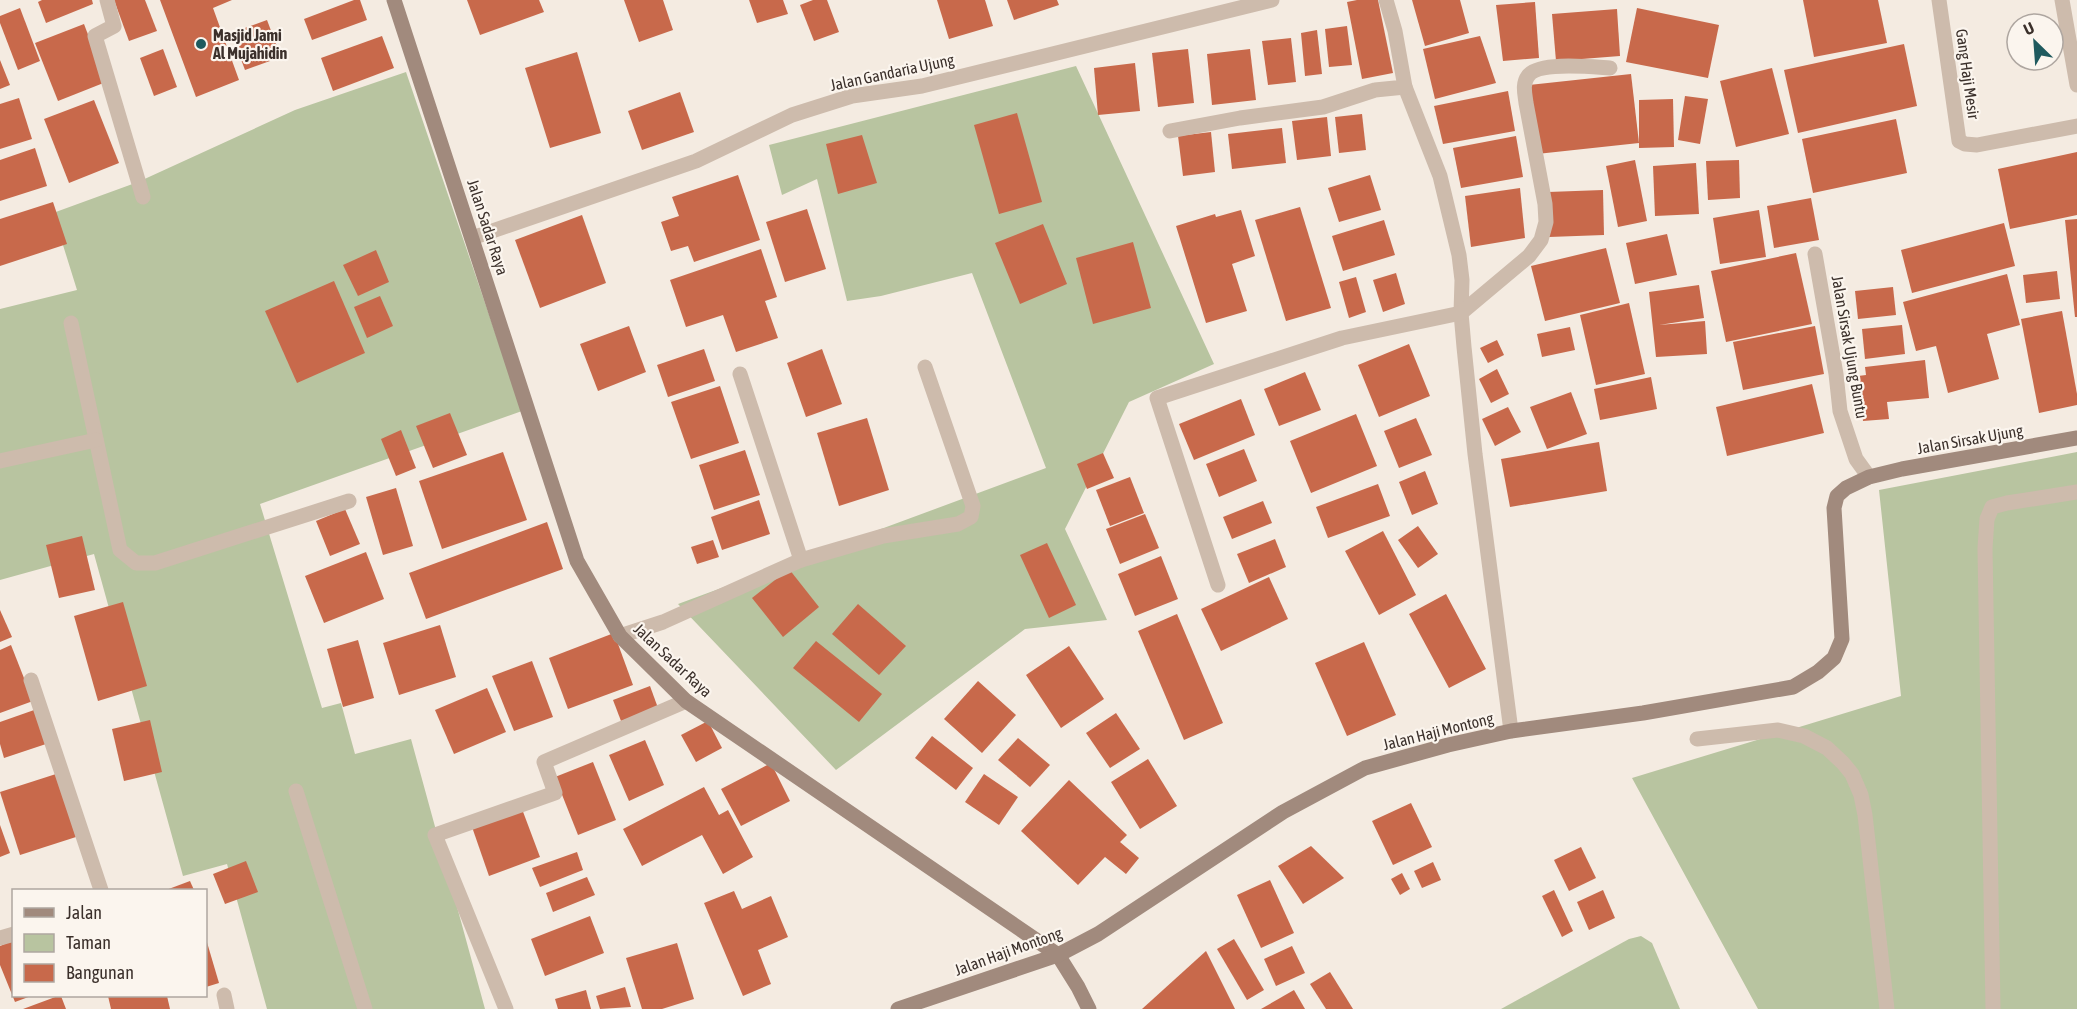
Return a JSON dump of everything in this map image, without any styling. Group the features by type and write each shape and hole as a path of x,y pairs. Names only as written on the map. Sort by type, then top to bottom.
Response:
{"street":[{"path":"107,0 114,26 95,36 143,197"},
{"name":"Jalan Sadar Raya","path":"394,0 577,561 620,636 686,701 1058,955 1089,1009"},
{"name":"Jalan Gandaria Ujung","path":"472,238 696,161 792,115 852,96 922,86 1226,5 1272,0"},
{"path":"1386,0 1395,31 1405,87 1431,149 1445,193 1459,255 1462,280 1461,313 1475,454 1511,730"},
{"name":"Gang Haji Mesir","path":"1939,0 1959,141 1977,145 2077,126"},
{"path":"2062,0 2077,85"},
{"path":"1218,585 1157,398 1342,338 1461,313 1529,256 1541,240 1546,222 1545,204 1526,103 1524,87 1528,75 1536,70 1552,67 1610,68"},
{"path":"1170,131 1240,118 1323,107 1375,90 1405,87"},
{"name":"Jalan Sirsak Ujung Buntu","path":"1815,254 1836,374 1840,411 1857,459 1869,477"},
{"path":"71,323 120,550 136,563 155,562 349,501"},
{"path":"620,636 663,622 801,560 883,536 958,524 971,517 973,506 925,367"},
{"path":"740,374 801,560"},
{"name":"Jalan Sirsak Ujung","path":"1869,477 2077,438"},
{"path":"0,461 96,440"},
{"name":"Jalan Haji Montong","path":"898,1009 1058,955 1098,934 1282,812 1365,768 1511,730 1643,713 1793,687 1818,672 1834,658 1842,639 1834,508 1837,496 1846,488 1869,477"},
{"path":"1993,1009 1985,548 1987,519 1992,507 2077,492"},
{"path":"31,680 100,889"},
{"path":"506,1009 435,835 555,793 544,762 686,701"},
{"path":"1697,740 1778,730 1804,736 1827,748 1844,763 1852,774 1861,795 1864,815 1887,1009"},
{"path":"296,791 365,1009"}],"green space":[{"path":"1076,66 1214,364 1129,402 1065,529 1107,620 1025,629 836,770 678,604 1046,468 972,273 881,296 847,301 817,179 782,195 769,145"},
{"path":"406,72 522,411 260,504 322,708 341,703 355,754 411,739 485,1009 267,1009 227,864 183,876 94,554 0,580 0,309 77,290 53,213 138,182 295,110"},
{"path":"2077,452 2077,1009 1758,1009 1632,778 1901,696 1879,490"},
{"path":"1641,936 1652,943 1680,1009 1501,1009 1629,939"}],"building":[{"path":"42,0 92,0 93,4 46,23 38,2"},
{"path":"114,0 145,0 157,31 129,41"},
{"name":"Masjid Jami Al Mujahidin","path":"160,0 232,0 213,8 239,80 196,97"},
{"path":"354,0 360,0 367,20 312,40 304,19"},
{"path":"467,0 539,0 544,12 480,35"},
{"path":"624,0 663,0 673,30 639,42"},
{"path":"749,0 783,0 788,14 757,23"},
{"path":"813,0 827,0 839,32 814,41 800,5"},
{"path":"937,0 985,0 993,26 949,39"},
{"path":"1007,0 1057,0 1059,5 1014,20"},
{"path":"1378,0 1393,73 1362,79 1347,2"},
{"path":"1412,0 1460,0 1469,33 1425,46"},
{"path":"1803,0 1878,0 1887,43 1814,57"},
{"path":"1535,2 1539,58 1503,61 1496,5"},
{"path":"20,8 40,61 18,70 0,23 0,16"},
{"path":"1637,8 1719,25 1708,78 1626,62"},
{"path":"1617,9 1620,56 1556,61 1552,14"},
{"path":"267,20 281,57 245,70 231,33"},
{"path":"84,24 106,82 58,101 35,43"},
{"path":"1347,26 1352,65 1329,67 1325,29"},
{"path":"1317,30 1322,74 1305,76 1301,33"},
{"path":"382,36 394,68 333,91 321,58"},
{"path":"1480,36 1496,83 1435,99 1423,49"},
{"path":"1291,38 1296,82 1268,85 1262,41"},
{"path":"1904,44 1917,106 1798,133 1784,70"},
{"path":"163,49 177,87 154,96 140,58"},
{"path":"1188,49 1194,103 1158,107 1152,53"},
{"path":"1250,49 1256,100 1212,105 1207,54"},
{"path":"577,52 601,133 550,148 525,68"},
{"path":"0,60 10,85 0,89"},
{"path":"1135,63 1140,111 1098,115 1094,68"},
{"path":"1772,68 1789,134 1736,147 1720,81"},
{"path":"1631,74 1639,143 1537,154 1529,85"},
{"path":"1508,91 1515,131 1443,144 1434,106"},
{"path":"680,92 694,132 642,150 628,111"},
{"path":"1685,96 1708,99 1700,144 1678,140"},
{"path":"19,98 32,139 0,149 0,104"},
{"path":"1673,99 1674,147 1639,148 1639,100"},
{"path":"94,100 119,163 69,183 44,119"},
{"path":"1017,113 1042,202 999,214 974,125"},
{"path":"1362,114 1366,150 1339,153 1335,117"},
{"path":"1327,117 1331,156 1297,160 1292,121"},
{"path":"1896,119 1907,173 1813,193 1802,139"},
{"path":"1282,128 1286,163 1232,169 1228,134"},
{"path":"1211,132 1215,172 1183,176 1178,136"},
{"path":"862,135 877,183 838,194 826,144"},
{"path":"1516,136 1523,177 1461,188 1453,148"},
{"path":"35,148 47,186 0,201 0,160"},
{"path":"2077,152 2077,215 2010,229 1998,169"},
{"path":"1635,160 1647,221 1618,227 1606,166"},
{"path":"1739,160 1740,198 1708,200 1706,161"},
{"path":"1696,163 1699,214 1655,216 1653,166"},
{"path":"738,175 760,240 694,262 688,246 671,251 661,222 679,216 672,197"},
{"path":"1370,175 1381,210 1339,222 1328,188"},
{"path":"1520,188 1525,238 1471,247 1465,196"},
{"path":"1603,190 1604,235 1549,237 1548,192"},
{"path":"1811,198 1819,240 1774,248 1767,206"},
{"path":"53,202 67,244 0,266 0,219"},
{"path":"1300,207 1331,308 1286,321 1255,220"},
{"path":"807,209 826,269 785,282 766,222"},
{"path":"1241,210 1255,256 1232,264 1247,311 1206,323 1176,226 1215,214 1216,217"},
{"path":"1759,210 1766,257 1720,264 1713,218"},
{"path":"582,215 606,283 540,308 515,240"},
{"path":"2077,219 2077,317 2075,317 2065,220"},
{"path":"1384,220 1395,255 1343,271 1332,236"},
{"path":"2004,223 2015,266 1912,293 1901,250"},
{"path":"1043,224 1067,284 1020,304 995,243"},
{"path":"1667,234 1677,275 1635,284 1626,243"},
{"path":"1133,242 1151,308 1093,324 1076,258"},
{"path":"1606,248 1620,303 1545,321 1531,266"},
{"path":"761,249 777,297 765,301 778,338 736,352 723,315 686,327 670,280"},
{"path":"376,250 389,282 358,296 343,265"},
{"path":"1796,253 1812,324 1726,342 1711,271"},
{"path":"2057,271 2060,299 2026,303 2023,275"},
{"path":"1396,273 1405,304 1383,312 1373,280"},
{"path":"2007,274 2020,325 1987,334 1999,379 1948,393 1936,346 1916,351 1903,302"},
{"path":"1356,277 1366,312 1349,318 1339,282"},
{"path":"334,281 365,353 297,383 265,311"},
{"path":"1699,285 1704,318 1659,325 1705,321 1707,354 1656,357 1649,292"},
{"path":"1893,287 1896,315 1858,319 1855,291"},
{"path":"380,296 393,326 367,338 354,307"},
{"path":"1629,303 1645,374 1596,385 1580,315"},
{"path":"2062,311 2077,405 2039,413 2021,319"},
{"path":"1902,325 1905,354 1865,359 1862,329"},
{"path":"629,326 646,372 598,391 580,344"},
{"path":"1815,326 1824,374 1743,390 1733,342"},
{"path":"1570,327 1575,350 1542,357 1537,334"},
{"path":"1497,340 1504,355 1488,363 1480,348"},
{"path":"1409,344 1430,396 1379,417 1358,365"},
{"path":"704,349 715,381 668,397 657,365"},
{"path":"822,349 842,404 806,417 787,363"},
{"path":"1925,360 1929,398 1887,402 1889,419 1863,421 1858,376 1866,375 1865,367"},
{"path":"1497,369 1509,394 1491,403 1479,379"},
{"path":"1305,372 1321,410 1279,426 1264,389"},
{"path":"1651,377 1657,409 1600,420 1594,389"},
{"path":"1812,384 1824,433 1727,456 1716,407"},
{"path":"720,386 739,443 691,459 671,402"},
{"path":"1571,392 1587,434 1547,449 1530,407"},
{"path":"1241,399 1255,435 1194,460 1179,424"},
{"path":"1508,407 1521,432 1495,446 1482,419"},
{"path":"450,413 467,455 433,468 416,426"},
{"path":"1356,414 1377,466 1311,493 1290,441"},
{"path":"867,418 889,490 839,506 817,433"},
{"path":"1416,418 1432,455 1399,468 1384,431"},
{"path":"401,430 416,468 396,476 381,439"},
{"path":"1599,442 1607,491 1510,507 1501,459"},
{"path":"1244,449 1257,481 1219,497 1206,464"},
{"path":"745,450 760,495 714,510 699,465"},
{"path":"503,452 527,520 442,549 419,481"},
{"path":"1103,453 1114,478 1087,489 1077,464"},
{"path":"1425,471 1438,504 1412,515 1399,482"},
{"path":"1130,477 1144,513 1110,526 1096,490"},
{"path":"1378,484 1390,516 1328,538 1316,507"},
{"path":"396,488 413,546 383,555 366,497"},
{"path":"759,500 770,534 722,550 711,517"},
{"path":"1263,501 1272,523 1232,539 1223,517"},
{"path":"345,509 360,544 330,556 316,521"},
{"path":"1145,514 1159,548 1120,564 1106,529"},
{"path":"547,522 563,569 426,619 409,573"},
{"path":"1418,526 1438,554 1418,568 1398,540"},
{"path":"1383,531 1416,595 1379,615 1345,551"},
{"path":"82,536 95,590 59,598 46,545"},
{"path":"1275,539 1286,567 1249,583 1237,554"},
{"path":"713,540 719,557 697,564 691,547"},
{"path":"1047,543 1076,605 1049,618 1020,555"},
{"path":"366,552 384,599 324,623 305,576"},
{"path":"1161,556 1178,599 1135,616 1118,574"},
{"path":"789,569 819,607 783,637 752,598"},
{"path":"1269,577 1288,619 1221,651 1201,609"},
{"path":"1446,594 1486,669 1449,688 1409,614"},
{"path":"123,602 147,686 98,701 74,616"},
{"path":"858,604 906,646 879,675 832,634"},
{"path":"0,610 12,637 0,642"},
{"path":"1177,614 1223,723 1184,740 1138,631"},
{"path":"440,625 456,677 399,695 383,643"},
{"path":"614,633 633,685 568,709 549,658"},
{"path":"358,640 374,698 343,707 327,649"},
{"path":"816,641 882,694 859,722 793,668"},
{"path":"1364,642 1396,715 1347,736 1315,663"},
{"path":"11,645 33,701 0,713 0,650"},
{"path":"1069,646 1104,699 1061,728 1026,675"},
{"path":"532,661 553,717 514,731 492,676"},
{"path":"978,681 1016,715 982,753 944,719"},
{"path":"650,686 658,708 621,721 613,700"},
{"path":"487,688 506,732 454,754 435,710"},
{"path":"37,709 49,743 4,758 0,744 0,722"},
{"path":"1116,713 1140,749 1110,768 1086,733"},
{"path":"150,720 162,772 124,781 112,729"},
{"path":"708,721 722,748 696,762 681,735"},
{"path":"932,736 973,768 956,790 915,758"},
{"path":"1018,738 1050,765 1030,787 998,760"},
{"path":"645,740 664,785 629,801 609,755"},
{"path":"1148,759 1177,806 1140,829 1111,782"},
{"path":"593,762 616,820 578,835 555,777"},
{"path":"771,763 790,801 741,826 721,789"},
{"path":"56,774 76,837 20,855 0,792"},
{"path":"984,774 1018,797 999,825 965,802"},
{"path":"1069,780 1127,835 1120,842 1139,858 1126,874 1105,857 1078,885 1021,831"},
{"path":"704,787 719,815 728,810 753,857 723,874 702,835 642,866 623,829"},
{"path":"1411,803 1432,847 1393,865 1372,821"},
{"path":"522,809 540,857 489,876 472,827"},
{"path":"0,825 10,853 0,857"},
{"path":"1311,846 1344,878 1303,904 1278,866"},
{"path":"1581,847 1596,878 1569,891 1554,860"},
{"path":"577,852 583,870 540,887 532,868"},
{"path":"246,861 258,892 225,904 213,874"},
{"path":"1433,862 1441,880 1422,888 1414,871"},
{"path":"1402,873 1410,889 1400,895 1391,879"},
{"path":"587,877 595,895 553,912 546,893"},
{"path":"1270,880 1294,933 1261,948 1237,895"},
{"path":"190,881 194,889 169,889"},
{"path":"1554,890 1573,931 1562,937 1542,896"},
{"path":"1603,890 1615,918 1589,930 1577,902"},
{"path":"734,891 742,909 771,896 788,937 758,950 771,984 743,996 704,903"},
{"path":"590,916 604,953 545,976 531,939"},
{"path":"1234,939 1264,990 1247,1000 1217,949"},
{"path":"12,941 12,995 0,965 0,946"},
{"path":"207,942 219,983 207,987"},
{"path":"677,943 694,999 662,1009 642,1009 626,958"},
{"path":"1292,946 1305,973 1276,986 1264,959"},
{"path":"1206,951 1235,1009 1142,1009"},
{"path":"1330,972 1353,1009 1326,1009 1310,984"},
{"path":"625,987 631,1007 600,1009 596,996"},
{"path":"586,990 591,1009 558,1009 555,999"},
{"path":"1294,990 1305,1009 1261,1009"},
{"path":"13,997 28,997 15,1002"},
{"path":"55,997 61,997 66,1009 23,1009"},
{"path":"108,997 167,997 170,1009 111,1009"}],"place":[{"name":"Masjid Jami Al Mujahidin","path":"201,44"}]}
